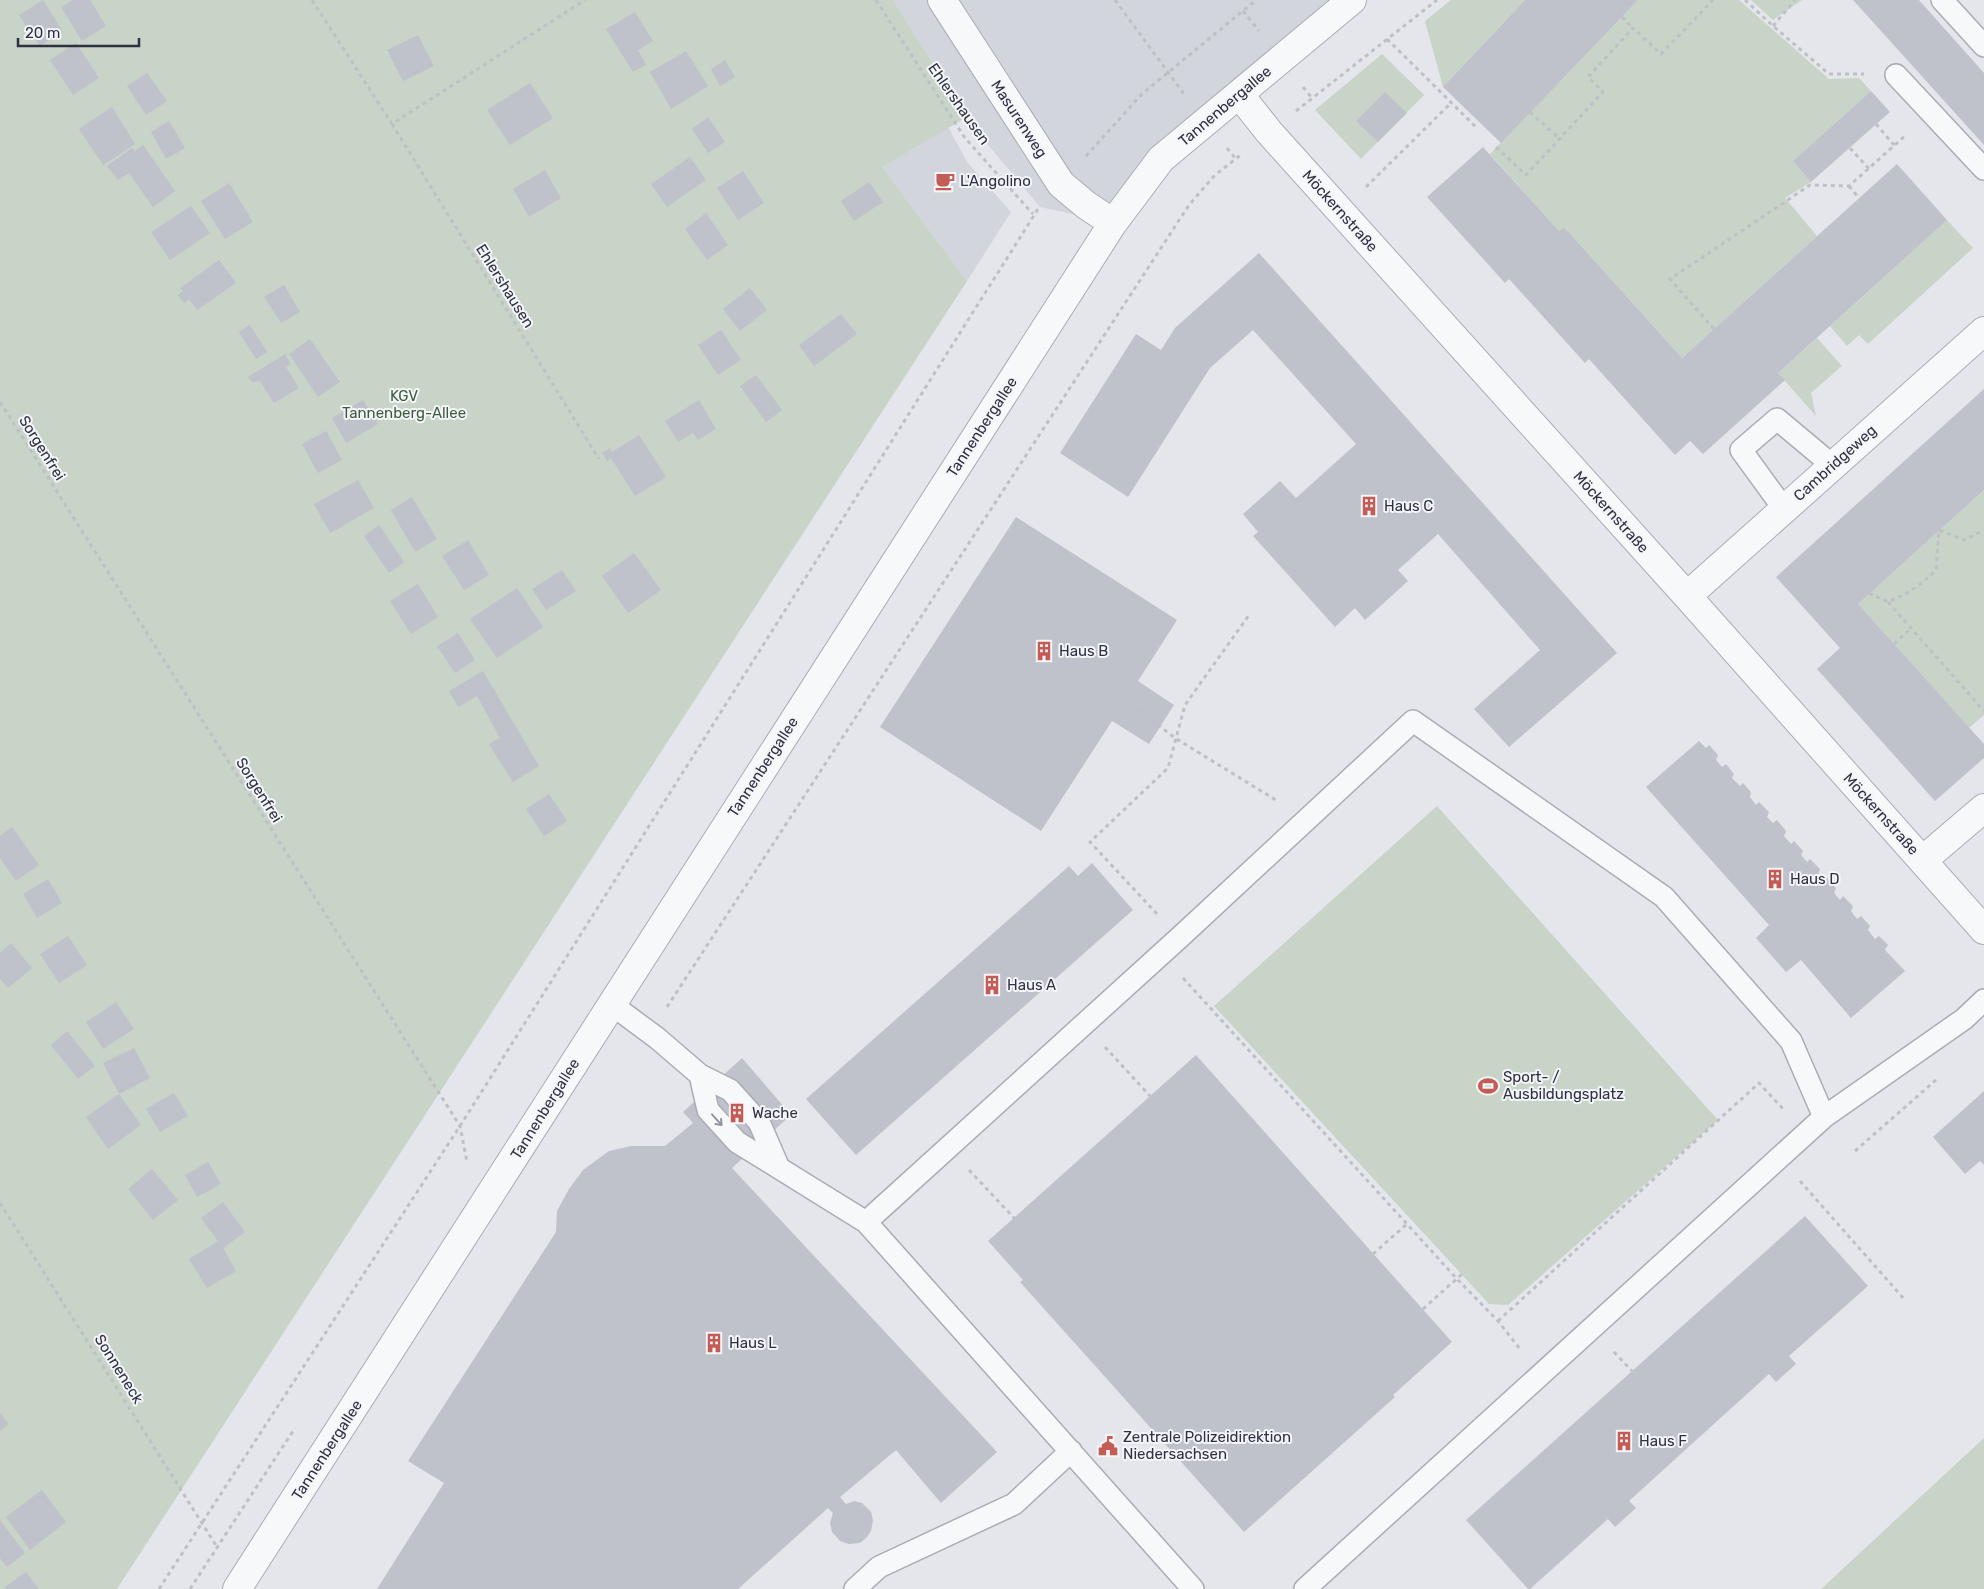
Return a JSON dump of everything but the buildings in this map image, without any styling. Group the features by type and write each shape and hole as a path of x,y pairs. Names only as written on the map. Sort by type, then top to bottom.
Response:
{"street":[{"name":"Masurenweg","path":"942,0 1061,184 1086,205 1113,223"},
{"name":"Tannenbergallee","path":"237,1589 1113,223 1161,159 1352,0"},
{"name":"Möckernstraße","path":"1239,94 1269,132 1340,212 1687,596 1984,930"},
{"name":"Cambridgeweg","path":"1687,596 1984,331"},
{"path":"1922,860 1984,808"}],"lane":[{"path":"1942,0 1984,46"},
{"path":"1896,75 1984,169"},
{"path":"1784,509 1742,450 1748,444 1776,419 1832,465"},
{"path":"866,1222 1309,820 1413,721 1664,897 1791,1041 1824,1117"},
{"path":"1305,1589 1824,1117 1964,1019 1984,1000"},
{"path":"611,1004 650,1032 700,1076 730,1090 759,1122 779,1168"},
{"path":"700,1076 708,1110 737,1142 866,1222 1193,1589"},
{"path":"855,1589 879,1567 1014,1504 1071,1450"}],"path":[{"name":"Ehlershausen","path":"312,0 392,124 599,459"},
{"path":"392,124 585,0"},
{"name":"Ehlershausen","path":"876,0 966,138 1033,214"},
{"path":"1115,0 1167,73"},
{"path":"159,1589 460,1126 1033,214 1142,94 1256,0"},
{"path":"650,1032 1189,205 1215,175 1437,0"},
{"path":"1622,17 1661,54 1713,0"},
{"path":"1745,0 1829,74 1865,74 1871,80"},
{"path":"1773,26 1795,0"},
{"path":"1496,147 1526,175 1603,92 1588,77 1633,28"},
{"path":"1388,39 1478,129"},
{"path":"1340,212 1451,103"},
{"path":"1530,112 1560,139"},
{"path":"1876,124 1894,145"},
{"path":"1714,329 1670,279 1810,185 1849,186 1913,128"},
{"path":"1850,148 1869,169"},
{"path":"1849,186 1859,198"},
{"name":"Sorgenfrei","path":"0,402 460,1126 468,1165 497,1185"},
{"path":"1888,602 1905,595 1924,583 1936,570 1940,530 1964,540 1984,530"},
{"path":"1869,593 1888,602 1984,711"},
{"path":"1180,938 1090,842 1168,768 1185,705 1249,615"},
{"path":"1894,644 1911,628"},
{"path":"1126,700 1176,738 1309,820"},
{"path":"1162,954 1457,1279 1498,1320 1540,1376"},
{"path":"1084,1024 1150,1096"},
{"path":"1855,1151 1939,1078"},
{"path":"1498,1320 1759,1083 1805,1134"},
{"path":"949,1148 1015,1219"},
{"path":"1780,1157 1904,1299"},
{"name":"Sonneneck","path":"0,1203 217,1547"},
{"path":"1373,1254 1408,1223"},
{"path":"1423,1309 1462,1274"}],"shaded area":[{"path":"893,0 1352,0 1239,94 1113,223 1040,207 974,128"},
{"path":"948,127 967,162 1011,212 967,281 882,167"}],"green space":[{"name":"KGV Tannenberg-Allee","path":"0,0 893,0 967,117 882,167 967,281 117,1589 0,1589"},
{"path":"1451,0 1525,0 1443,87 1425,21"},
{"path":"1638,0 1739,0 1829,79 1859,78 1871,91 1793,161 1811,182 1785,198 1817,236 1682,358 1564,227 1559,231 1490,154"},
{"path":"1751,0 1802,0 1773,20"},
{"path":"1382,54 1424,95 1361,159 1315,110"},
{"path":"1947,220 1973,248 1868,344 1859,335 1847,346 1830,326"},
{"path":"1817,338 1842,366 1811,393 1816,416 1778,373"},
{"path":"1984,490 1984,715 1969,728 1858,604"},
{"name":"Sport- / Ausbildungsplatz","path":"1437,806 1718,1120 1508,1305 1489,1304 1214,1006"},
{"path":"1984,1438 1984,1589 1821,1589"}],"place":[{"name":"L'Angolino","path":"945,181"},
{"name":"Haus C","path":"1369,506"},
{"name":"Haus B","path":"1044,651"},
{"name":"Haus D","path":"1775,879"},
{"name":"Haus A","path":"992,985"},
{"name":"Sport- / Ausbildungsplatz","path":"1488,1086"},
{"name":"Wache","path":"737,1113"},
{"name":"Haus L","path":"714,1343"},
{"name":"Haus F","path":"1624,1441"},
{"name":"Zentrale Polizeidirektion Niedersachsen","path":"1108,1446"}]}
